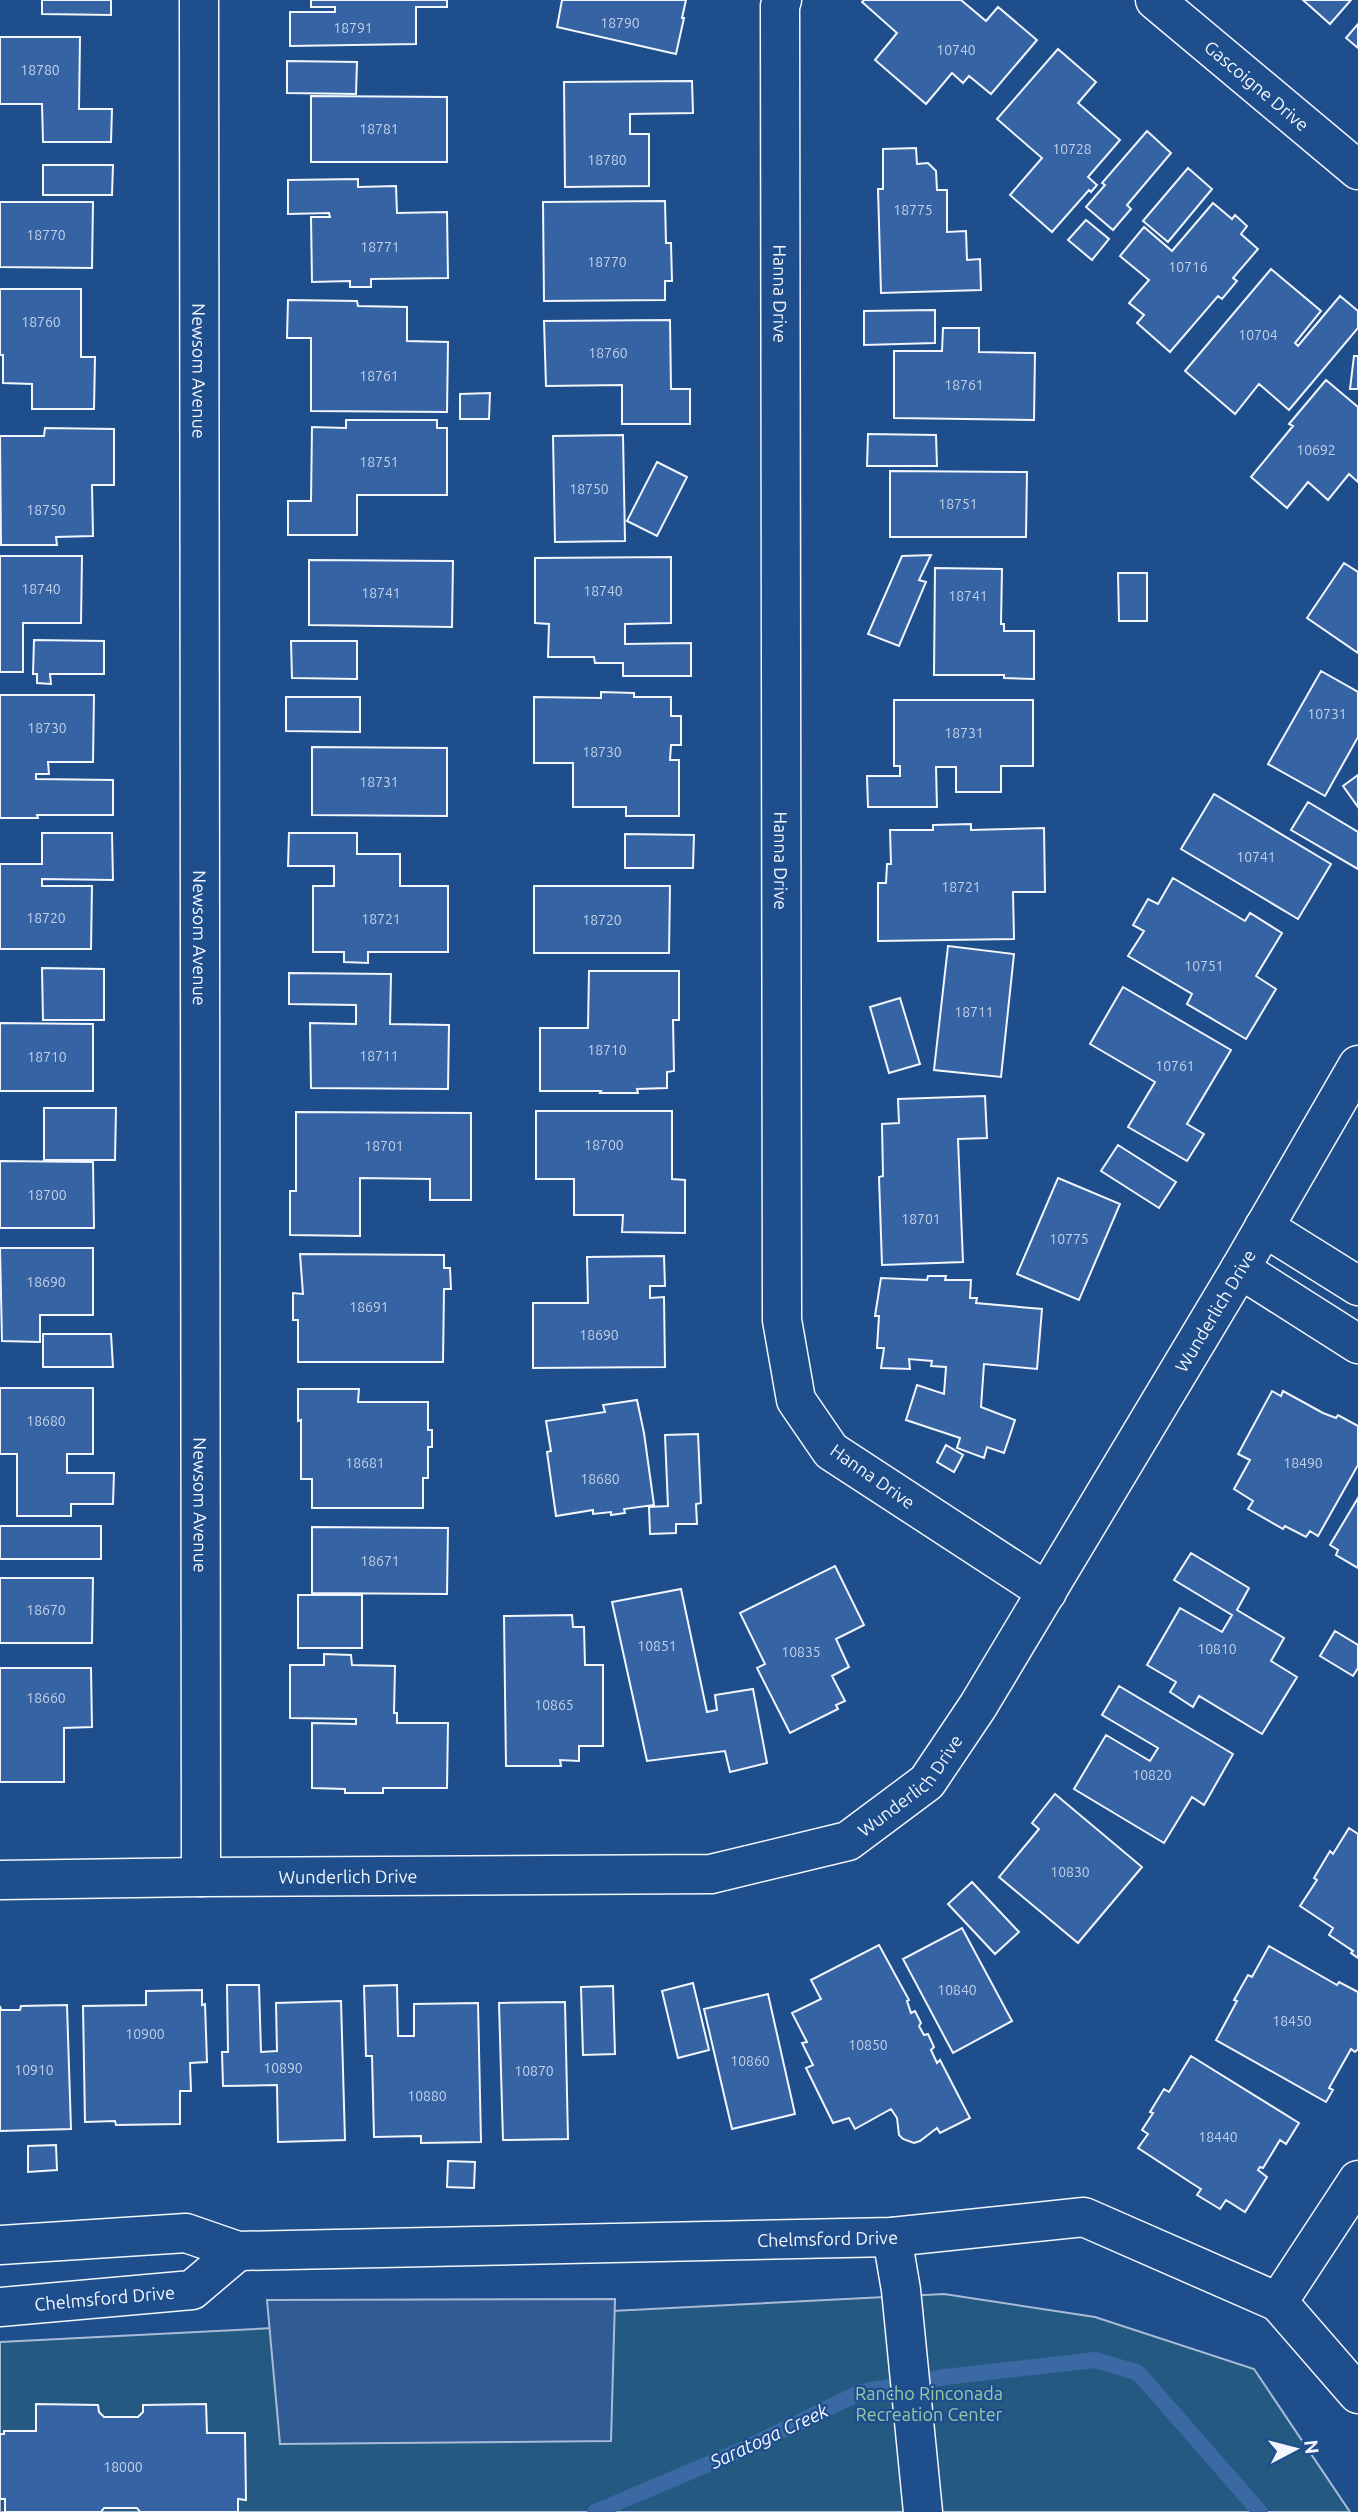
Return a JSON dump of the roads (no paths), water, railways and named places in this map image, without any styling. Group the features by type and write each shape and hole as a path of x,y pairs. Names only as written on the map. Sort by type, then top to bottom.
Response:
{"street":[{"name":"Newsom Avenue","path":"199,0 201,1877"},
{"name":"Hanna Drive","path":"782,0 782,1320 796,1400 831,1451 1047,1592"},
{"name":"Gascoigne Drive","path":"1155,0 1358,170"},
{"name":"Wunderlich Drive","path":"0,1880 711,1874 848,1842 927,1782 978,1706 1240,1269 1358,1065"},
{"path":"1264,1227 1358,1286"},
{"path":"1240,1269 1358,1344"},
{"path":"1278,2302 1358,2180"},
{"name":"Chelmsford Drive","path":"0,2245 186,2233 238,2251 892,2237 1084,2217 1278,2302 1358,2394"},
{"path":"892,2237 901,2290 923,2512"},
{"name":"Chelmsford Drive","path":"0,2307 192,2290 238,2251"}],"waterway":[{"name":"Saratoga Creek","path":"595,2512 746,2448 861,2392 945,2377 1095,2360 1136,2372 1141,2376 1260,2512"}],"park label":[{"name":"Rancho Rinconada Recreation Center","path":"929,2403"}]}
